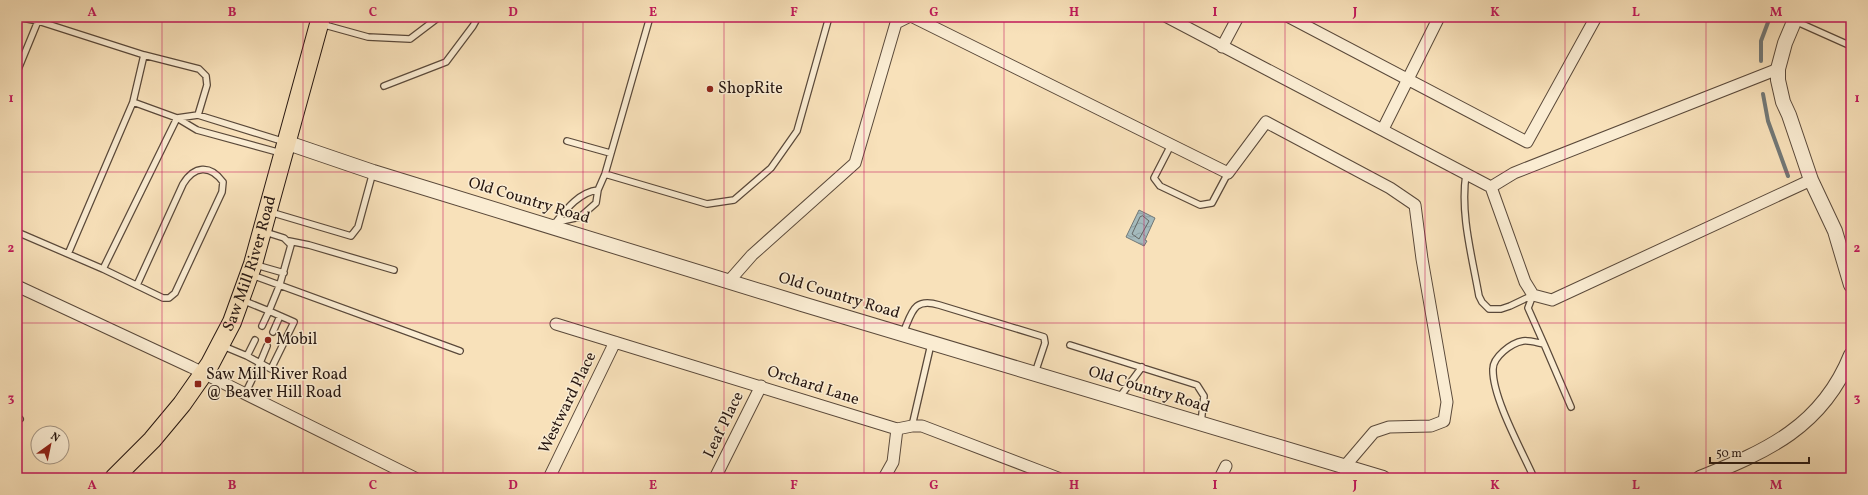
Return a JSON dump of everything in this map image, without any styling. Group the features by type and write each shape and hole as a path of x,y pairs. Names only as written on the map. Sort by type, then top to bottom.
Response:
{"main road":[{"name":"Saw Mill River Road","path":"114,478 168,423 204,374 221,345 241,300 252,269 320,20"}],"street":[{"path":"730,280 752,255 855,163 896,23 908,17"},
{"path":"913,17 1228,172 1266,122 1390,188 1415,205 1422,259 1447,402 1444,421 1431,426 1389,427 1374,432 1343,472"},
{"path":"1167,17 1491,187 1525,282 1533,296 1552,300 1811,180"},
{"path":"1222,47 1238,17"},
{"path":"1289,17 1527,142 1596,17"},
{"path":"1382,129 1439,17"},
{"path":"1796,19 1785,43 1778,69 1778,80 1783,102 1789,115 1811,180 1835,231 1851,285"},
{"path":"1491,187 1514,173 1778,69"},
{"name":"Old Country Road","path":"285,148 552,223 802,304 932,341 1119,398 1343,472 1383,478"},
{"path":"17,286 144,345 415,478"},
{"name":"Orchard Lane","path":"556,324 897,429 922,426 1053,477"},
{"name":"Westward Place","path":"549,478 615,342"},
{"path":"1700,478 1746,460 1790,434 1824,400 1836,383 1851,355"},
{"name":"Leaf Place","path":"715,478 761,386"},
{"path":"884,478 893,462 897,429"},
{"path":"1220,478 1226,466"}],"lane":[{"path":"17,17 39,19 144,55 199,69 206,76 207,85 198,115"},
{"path":"320,20 368,37 410,39 439,17"},
{"path":"384,86 446,62 478,17"},
{"path":"552,223 580,217 596,203 598,190 605,174 650,17"},
{"path":"605,174 707,204 734,200 771,168 797,131 829,17"},
{"path":"17,72 39,19"},
{"path":"1796,19 1851,46"},
{"path":"68,254 133,102 144,55"},
{"path":"133,102 177,118 196,130 285,148"},
{"path":"177,118 198,115 285,148"},
{"path":"103,269 177,118"},
{"path":"567,141 610,153"},
{"path":"1171,145 1154,178 1160,186 1200,205 1212,203 1228,172"},
{"path":"17,232 103,269 163,298 169,298 175,293 222,192 223,182 219,176 206,169 198,169 189,174 137,285"},
{"path":"268,211 351,236 358,227 374,172"},
{"path":"1466,174 1464,209 1478,289 1482,302 1486,307 1493,310 1510,306 1533,296"},
{"path":"552,223 588,191 598,190"},
{"path":"262,231 289,241 309,244 394,270"},
{"path":"262,326 270,311 284,273 291,250 289,241"},
{"path":"252,269 284,273"},
{"path":"252,269 280,284 460,351"},
{"path":"1533,296 1528,308 1571,407"},
{"path":"221,345 271,369 294,322 241,300"},
{"path":"903,333 915,308 920,303 927,302 939,305 1044,337 1045,343 1035,373"},
{"path":"273,332 280,316"},
{"path":"246,356 255,340"},
{"path":"912,426 932,341"},
{"path":"1534,478 1505,415 1495,383 1493,367 1501,352 1523,341 1544,344"},
{"path":"1070,345 1197,385 1204,396 1201,424"},
{"path":"245,394 267,346"},
{"path":"1119,398 1142,368"}],"water":[{"path":"1139,210 1155,218 1145,240 1147,241 1144,246 1126,237"}],"waterway":[{"path":"1761,61 1761,41 1770,17"},
{"path":"1763,94 1768,121 1788,176"}],"place":[{"name":"ShopRite","path":"710,89"},
{"name":"Mobil","path":"268,340"},
{"name":"Saw Mill River Road @ Beaver Hill Road","path":"198,384"}]}
